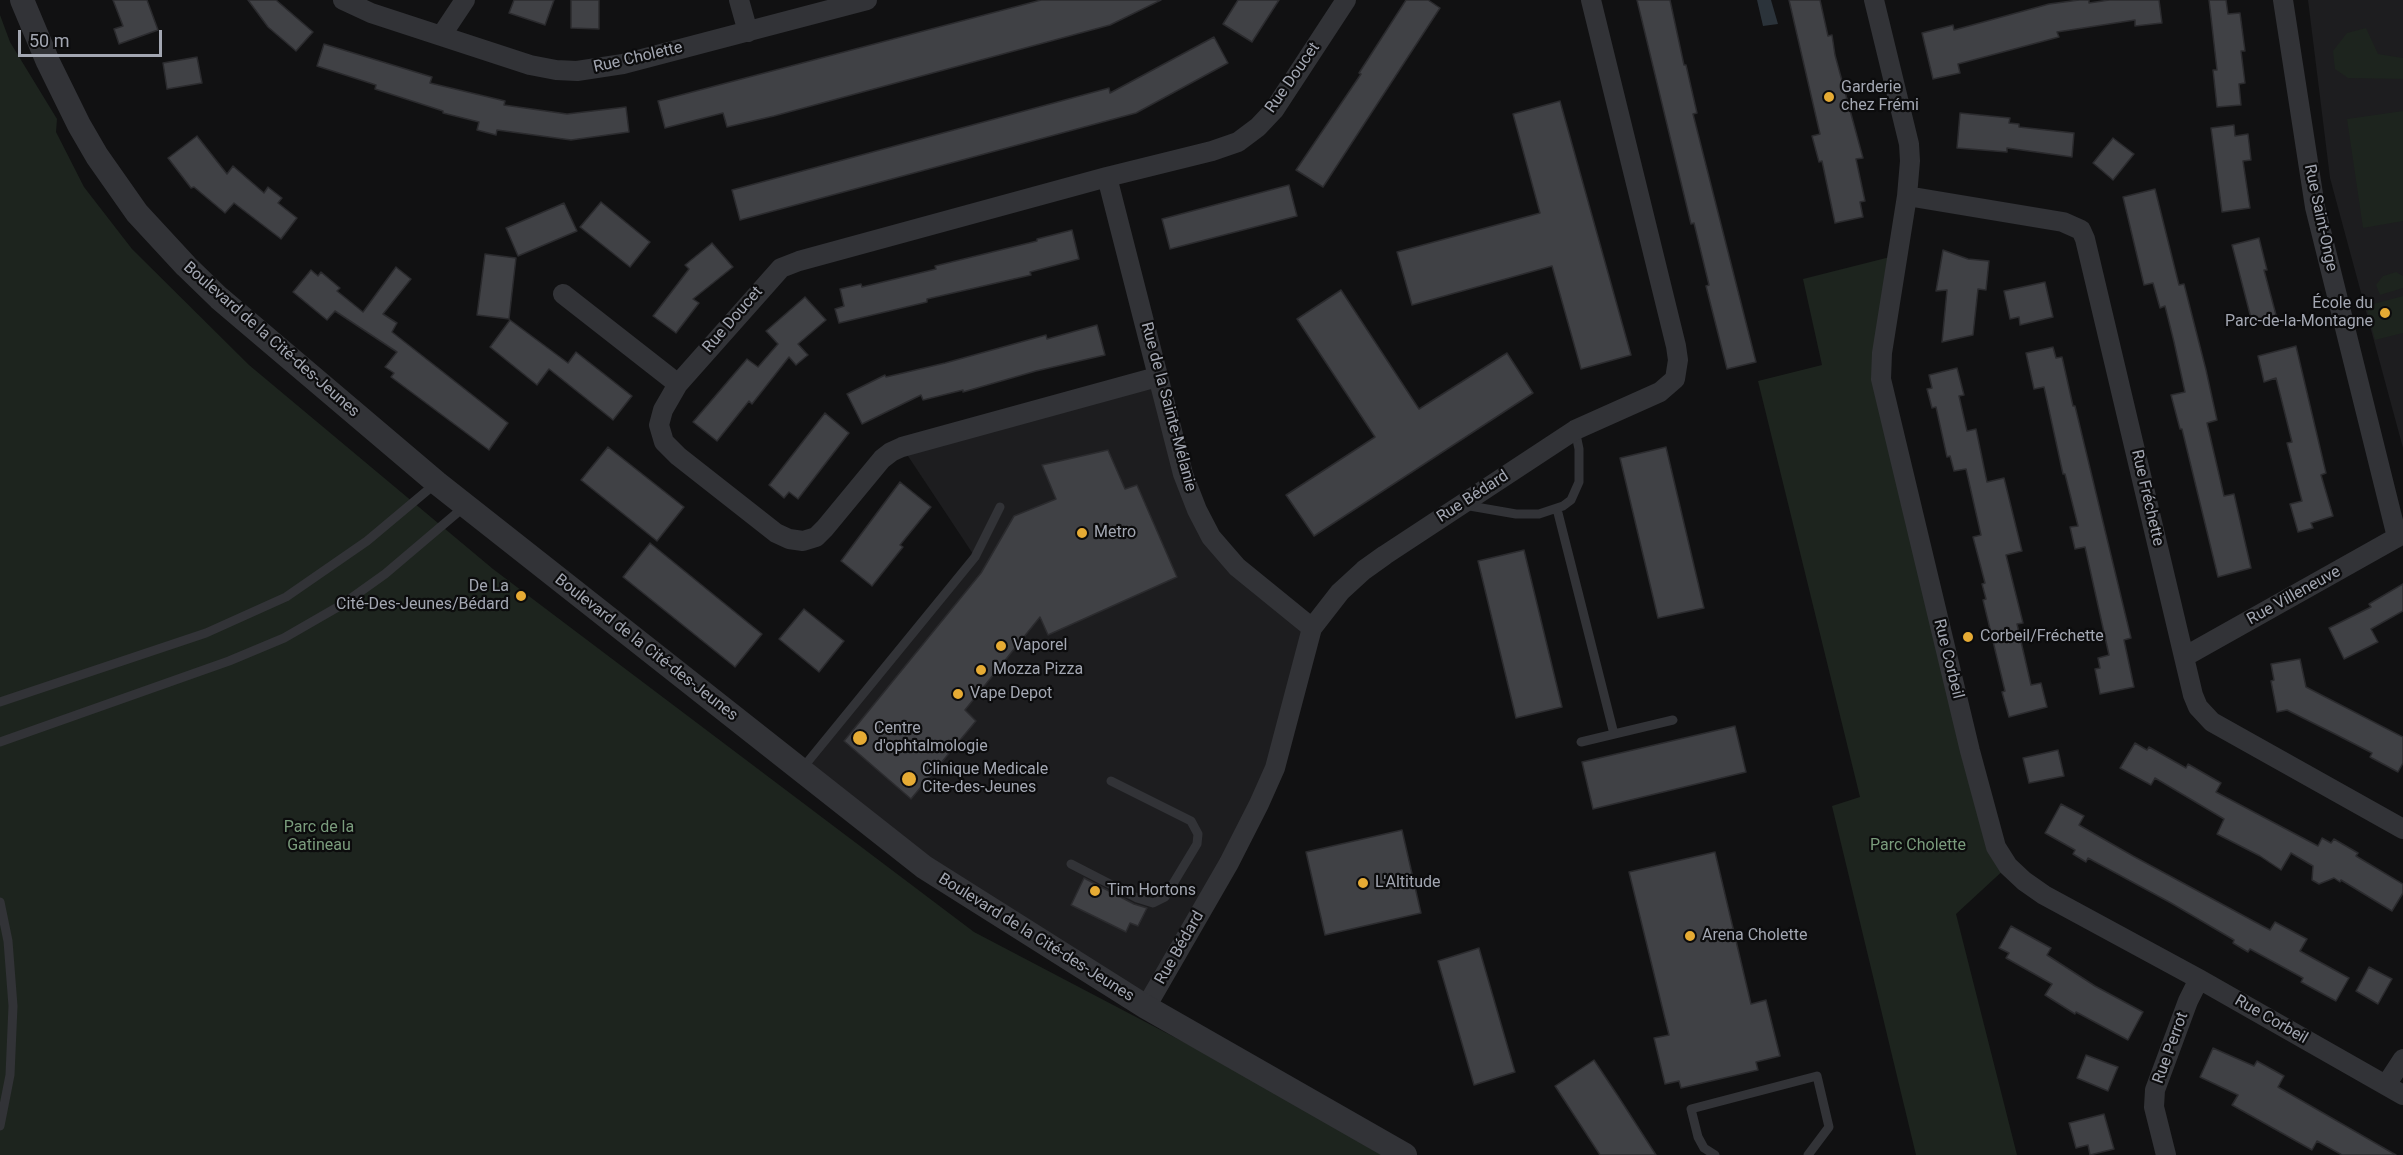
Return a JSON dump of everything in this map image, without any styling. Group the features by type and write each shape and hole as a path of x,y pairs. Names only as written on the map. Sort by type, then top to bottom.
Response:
{"street":[{"name":"Boulevard de la Cité-des-Jeunes","path":"22,0 79,126 97,156 144,221 219,298 437,483 924,867 1146,1007 1405,1155"},
{"name":"Rue Cholette","path":"343,0 371,13 530,65 578,71 611,67 867,0"},
{"path":"441,36 465,0"},
{"path":"740,0 748,32"},
{"name":"Rue Doucet","path":"1157,377 902,447 891,452 882,459 825,528 816,537 803,541 789,539 776,533 678,456 664,442 659,425 663,410 678,384 781,268 799,261 1107,177 1212,152 1238,142 1258,127 1274,110 1346,0"},
{"name":"Rue Bédard","path":"1146,1007 1259,804 1275,768 1312,628 1340,592 1364,570 1575,430 1660,392 1675,378 1678,360 1591,0"},
{"name":"Rue Corbeil","path":"1874,0 1909,144 1910,161 1907,196 1882,353 1881,379 1967,740 1996,847 2008,866 2044,895 2199,979 2395,1090"},
{"name":"Rue Saint-Onge","path":"2283,0 2316,207 2400,536"},
{"name":"Rue de la Sainte-Mélanie","path":"1107,177 1157,377 1184,474 1197,510 1211,537 1237,567 1312,628"},
{"name":"Rue Fréchette","path":"1907,196 2063,222 2081,230 2088,250 2193,695 2198,707 2212,722 2403,829"},
{"path":"562,294 678,384"},
{"name":"Rue Villeneuve","path":"2184,657 2400,536"},
{"name":"Rue Perrot","path":"2166,1155 2154,1107 2155,1090 2188,1001 2199,979"},
{"path":"2395,1090 2403,1059"}],"lane":[{"path":"1462,504 1516,514 1539,514 1571,500 1579,482 1579,449 1575,430"},
{"path":"0,702 206,633 286,597 367,541 437,483"},
{"path":"0,742 238,658 284,638 343,604 385,574 466,505"},
{"path":"801,770 975,557 1000,507"},
{"path":"1557,508 1614,734"},
{"path":"1581,742 1673,720"},
{"path":"1071,864 1137,898 1153,903 1165,897 1197,844 1197,831 1191,821 1111,781"},
{"path":"0,902 10,960 13,1006 10,1075 0,1126"},
{"path":"1715,1155 1704,1148 1698,1137 1690,1109 1817,1076 1829,1127 1808,1155"}],"shaded area":[{"path":"1757,0 1771,0 1778,24 1763,26"},
{"name":"École du Parc-de-la-Montagne","path":"2308,0 2403,0 2403,448 2330,178"},
{"path":"1157,377 1211,537 1312,628 1275,768 1146,1007 801,770 975,557 902,447"}],"green space":[{"name":"Parc de la Gatineau","path":"0,15 10,42 57,119 56,132 84,187 132,249 249,365 493,569 974,932 1399,1155 0,1155"},
{"path":"2366,28 2378,54 2403,58 2403,79 2348,78 2335,69 2333,51 2347,33"},
{"path":"2403,111 2403,221 2363,228 2347,119"},
{"name":"Parc Cholette","path":"1898,255 1881,379 2008,866 1956,914 2017,1155 1916,1155 1832,806 1860,797 1758,381 1822,365 1803,279"},
{"path":"2396,272 2403,276 2403,288 2380,295 2376,285 2383,276"},
{"path":"2403,296 2403,333 2375,340 2366,306"}],"building":[{"path":"113,0 147,0 158,30 119,44 114,29 123,26"},
{"path":"248,0 276,0 313,32 296,51 268,27"},
{"path":"514,0 554,0 545,25 509,13"},
{"path":"571,0 599,0 599,29 571,28"},
{"path":"1041,0 1161,0 1110,25 774,116 727,127 723,113 665,128 658,101"},
{"path":"1238,0 1279,0 1252,42 1223,24"},
{"path":"1406,0 1428,0 1440,8 1323,187 1296,170 1361,74 1359,73"},
{"path":"1637,0 1670,0 1697,113 1693,114 1756,362 1727,369 1706,286 1709,285 1694,223 1691,224"},
{"path":"1789,0 1820,0 1828,36 1832,35 1835,55 1863,158 1856,159 1865,201 1860,202 1863,217 1835,223 1822,161 1819,162 1812,136 1820,134"},
{"path":"2089,0 2089,3 2109,0 2159,0 2162,23 2135,26 2135,20 2057,32 2059,37 1958,64 1960,73 1933,79 1922,33 1953,25 1954,30 2049,4"},
{"path":"2209,0 2226,0 2228,14 2240,13 2245,51 2241,51 2245,83 2239,84 2241,105 2217,107 2213,70 2217,70"},
{"path":"1214,37 1228,63 1136,113 740,220 732,190 1109,88 1110,93"},
{"path":"324,44 432,77 430,83 505,101 504,105 567,114 626,107 629,132 571,140 497,130 496,135 477,130 479,122 443,113 443,111 375,89 376,85 317,66"},
{"path":"197,57 202,83 167,89 163,63"},
{"path":"1560,101 1631,355 1581,369 1552,266 1412,305 1397,252 1540,213 1513,114"},
{"path":"1960,113 2010,118 2009,123 2019,124 2019,127 2074,133 2072,157 2007,148 2007,152 1957,148"},
{"path":"2234,125 2235,136 2248,134 2251,160 2243,161 2250,208 2222,212 2211,128"},
{"path":"197,136 227,174 233,166 264,193 268,187 282,198 278,203 297,218 281,239 234,203 225,213 194,187 191,188 168,158"},
{"path":"2113,138 2134,154 2113,180 2093,163"},
{"path":"1289,185 1297,216 1170,249 1162,219"},
{"path":"2155,189 2179,285 2184,284 2206,370 2217,420 2207,423 2224,496 2234,494 2251,568 2218,577 2182,429 2180,429 2171,395 2185,392 2165,306 2160,308 2153,283 2144,285 2123,197"},
{"path":"601,202 650,242 630,267 580,227"},
{"path":"564,203 577,231 518,256 506,228"},
{"path":"1072,230 1079,259 1030,272 1031,275 927,299 927,302 839,323 835,309 844,306 840,289 861,284 862,287 936,269 935,266"},
{"path":"2259,238 2267,270 2264,270 2276,315 2252,322 2232,245"},
{"path":"712,243 733,267 693,299 699,303 676,333 653,316 689,269 685,265"},
{"path":"1943,250 1968,259 1989,261 1986,290 1978,289 1973,335 1942,342 1947,290 1936,291"},
{"path":"485,254 516,258 509,319 477,315"},
{"path":"396,267 411,279 383,314 397,323 392,332 508,423 489,450 391,377 394,373 385,367 397,352 335,311 327,320 293,292 311,270 318,276 321,272 340,288 337,291 363,312"},
{"path":"2045,282 2053,317 2020,325 2019,317 2010,319 2004,291"},
{"path":"1341,290 1419,409 1507,353 1533,393 1314,536 1286,495 1375,437 1297,319"},
{"path":"805,297 826,320 798,344 808,355 796,365 789,357 752,404 749,401 717,441 693,422 747,359 758,367 778,344 766,331"},
{"path":"510,320 568,363 576,352 632,396 613,420 549,369 537,385 490,347"},
{"path":"1097,325 1105,355 1036,371 963,392 963,390 923,400 921,395 862,424 847,394 885,375 886,377 1046,335 1047,339"},
{"path":"2296,346 2326,473 2321,475 2333,516 2311,523 2313,528 2298,532 2290,504 2302,501 2287,443 2292,442 2276,378 2264,382 2258,356"},
{"path":"2053,347 2056,358 2062,357 2131,638 2124,640 2134,687 2100,694 2095,669 2100,668 2098,658 2109,655 2085,547 2075,549 2070,527 2078,526 2065,474 2063,474 2044,387 2034,389 2026,353"},
{"path":"1957,368 1964,395 1959,396 1967,431 1976,429 1987,482 2004,478 2022,551 2006,555 2023,623 2017,624 2031,685 2041,683 2047,707 2009,717 1983,600 1986,599 1982,584 1985,583 1973,537 1981,535 1966,469 1954,471 1950,456 1947,457 1936,407 1932,408 1927,389 1932,388 1929,375"},
{"path":"825,413 849,433 798,499 789,492 784,498 769,485"},
{"path":"608,447 684,507 657,541 581,480"},
{"path":"1666,447 1704,608 1658,618 1620,458"},
{"path":"1108,450 1125,489 1137,485 1177,577 1048,635 1040,617 965,710 976,721 911,799 844,741 981,573 1014,516 1056,499 1042,465"},
{"path":"900,482 931,507 900,545 903,547 872,586 841,561"},
{"path":"650,543 762,634 735,667 623,577"},
{"path":"1524,550 1562,707 1516,718 1478,561"},
{"path":"2403,584 2403,611 2371,629 2378,642 2344,659 2329,628 2371,607 2369,604"},
{"path":"804,609 844,641 819,672 779,639"},
{"path":"2300,659 2306,687 2403,737 2403,763 2398,772 2370,757 2372,753 2287,710 2277,712 2271,681 2274,680 2271,664"},
{"path":"1735,726 1746,772 1593,809 1582,762"},
{"path":"2135,743 2147,750 2149,747 2186,768 2188,764 2221,783 2216,792 2318,846 2322,838 2331,843 2334,839 2358,853 2356,856 2403,884 2403,893 2392,911 2341,880 2340,882 2334,878 2319,884 2312,880 2313,866 2291,853 2281,870 2260,856 2217,834 2224,819 2155,778 2151,785 2120,768"},
{"path":"2058,750 2064,776 2029,783 2023,758"},
{"path":"2061,804 2084,816 2079,825 2133,856 2270,930 2275,922 2307,939 2300,951 2349,978 2336,1001 2301,982 2303,978 2250,949 2248,952 2233,943 2234,940 2171,903 2088,858 2086,862 2073,854 2075,850 2045,833"},
{"name":"L'Altitude","path":"1402,830 1421,913 1325,935 1306,852"},
{"name":"Arena Cholette","path":"1715,852 1751,1004 1766,1000 1780,1056 1756,1062 1758,1070 1681,1088 1679,1081 1665,1084 1654,1038 1669,1035 1629,872"},
{"name":"Tim Hortons","path":"1084,878 1134,904 1147,908 1138,926 1130,923 1126,932 1071,905"},
{"path":"2011,926 2051,948 2047,955 2095,986 2143,1012 2128,1040 2076,1012 2075,1014 2045,995 2052,984 2006,958 2009,953 1999,948"},
{"path":"1479,948 1515,1072 1474,1085 1438,961"},
{"path":"2369,967 2392,979 2378,1004 2356,991"},
{"path":"2213,1048 2254,1066 2257,1061 2284,1076 2278,1087 2396,1155 2342,1155 2317,1141 2312,1150 2232,1105 2238,1095 2200,1077"},
{"path":"2086,1055 2118,1067 2108,1091 2077,1078"},
{"path":"1594,1060 1656,1155 1600,1155 1555,1086"},
{"path":"2104,1114 2114,1149 2090,1155 2088,1145 2076,1148 2069,1123"}],"place":[{"name":"Garderie chez Frémi","path":"1829,97"},
{"name":"École du Parc-de-la-Montagne","path":"2385,313"},
{"name":"Metro","path":"1082,533"},
{"name":"De La Cité-Des-Jeunes/Bédard","path":"521,596"},
{"name":"Corbeil/Fréchette","path":"1968,637"},
{"name":"Vaporel","path":"1001,646"},
{"name":"Mozza Pizza","path":"981,670"},
{"name":"Vape Depot","path":"958,694"},
{"name":"Centre d'ophtalmologie","path":"860,738"},
{"name":"Clinique Medicale Cite-des-Jeunes","path":"909,779"},
{"name":"L'Altitude","path":"1363,883"},
{"name":"Tim Hortons","path":"1095,891"},
{"name":"Arena Cholette","path":"1690,936"}]}
